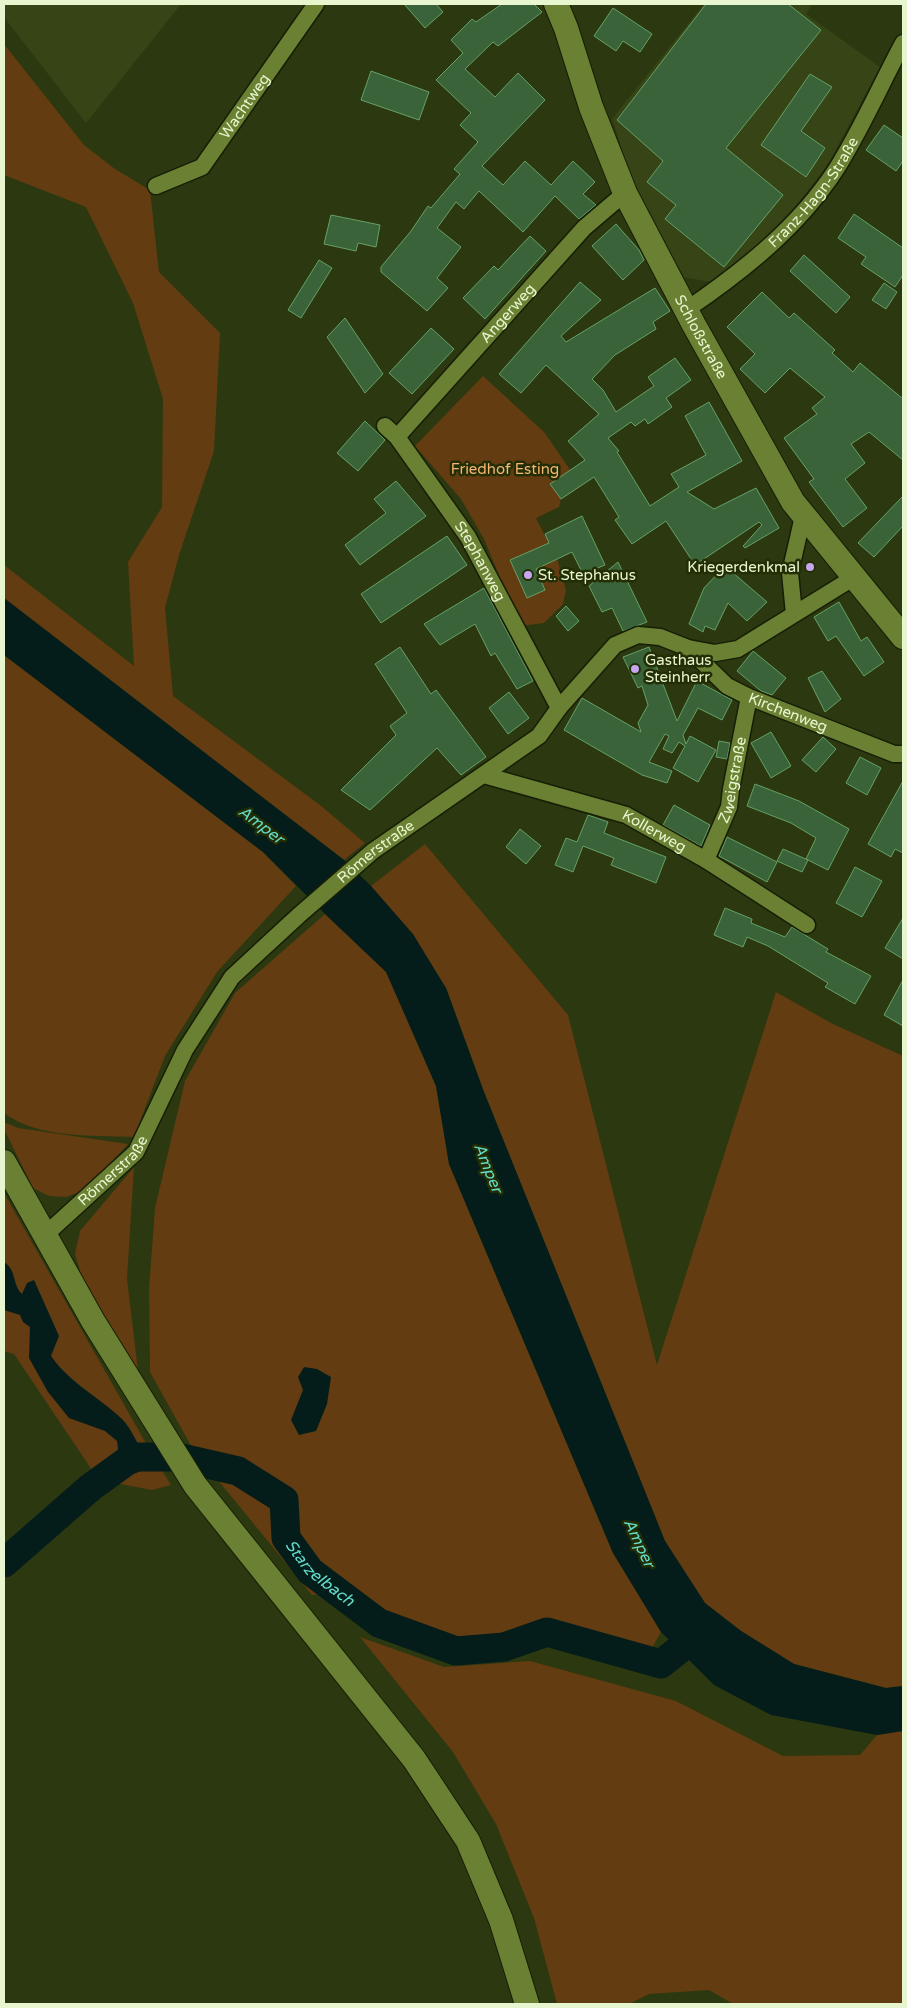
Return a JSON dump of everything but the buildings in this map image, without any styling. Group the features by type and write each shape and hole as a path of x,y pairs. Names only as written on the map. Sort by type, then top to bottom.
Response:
{"main road":[{"name":"Schloßstraße","path":"556,4 566,28 594,113 625,193 686,310 793,502 852,578 903,637"},
{"path":"4,1162 93,1321 187,1472 414,1760 468,1841 501,1920 527,2004"}],"street":[{"name":"Wachtweg","path":"156,186 202,167 316,4"},
{"name":"Franz-Hagn-Straße","path":"686,310 730,280 769,248 802,212 837,168 903,44"},
{"name":"Angerweg","path":"397,438 584,228 625,193"},
{"name":"Stephanweg","path":"385,426 397,438 468,536 559,708"},
{"path":"794,614 790,573 803,516"},
{"name":"Römerstraße","path":"45,1235 136,1152 185,1050 232,977 306,909 373,852 539,736 559,708 615,645 638,635 660,636 688,648 715,653 738,650 852,578"},
{"name":"Kirchenweg","path":"688,648 727,686 749,697 894,754 903,754"},
{"name":"Zweigstraße","path":"706,860 730,807 730,790 749,697"},
{"name":"Kollerweg","path":"484,775 626,815 706,860 807,925"}],"shaded area":[{"path":"4,4 181,4 86,123 4,17"},
{"path":"704,4 812,4 806,14 880,67 827,166 774,234 710,282 684,277 636,192 612,119"}],"green space":[{"path":"4,44 84,145 115,169 150,190 159,272 220,333 214,451 179,555 165,608 173,696 320,805 365,843 344,860 4,598 4,565 134,666 128,562 162,507 163,399 133,303 86,207 4,175"},
{"name":"Friedhof Esting","path":"483,376 545,433 581,486 561,499 559,507 536,518 557,559 566,590 563,604 544,623 520,626 484,539 461,499 415,446"},
{"path":"4,655 263,852 296,886 217,972 165,1056 134,1137 66,1134 49,1131 18,1121 4,1113"},
{"path":"425,844 568,1015 657,1365 776,992 831,1023 903,1056 903,1686 886,1688 794,1664 741,1631 705,1603 665,1541 484,1092 446,988 371,886"},
{"path":"325,914 387,972 436,1086 449,1164 613,1553 661,1632 652,1648 548,1622 499,1636 455,1640 382,1618 330,1594 312,1595 194,1451 150,1372 149,1289 155,1208 185,1081 235,993"},
{"path":"4,1122 18,1128 128,1144 85,1190 66,1197 49,1196 33,1188 4,1129"},
{"path":"134,1167 127,1279 139,1379 82,1277 75,1254 80,1231"},
{"path":"4,1193 148,1447 96,1476 14,1354 4,1351"},
{"path":"156,1461 171,1485 152,1490 110,1482"},
{"path":"360,1637 444,1667 530,1661 676,1701 783,1756 860,1755 877,1735 903,1731 903,2004 733,2004 709,1990 649,1994 629,2004 557,2004 534,1918 496,1824 453,1752"}],"water":[{"name":"Amper","path":"4,598 344,860 371,886 413,934 446,988 484,1092 665,1541 705,1603 741,1631 794,1664 886,1688 903,1686 903,1731 877,1735 771,1715 714,1685 661,1632 613,1553 449,1164 436,1086 386,972 263,852 4,655"},
{"path":"4,1262 11,1269 22,1294 27,1283 34,1280 59,1336 51,1356 66,1374 125,1422 149,1460 137,1464 105,1482 100,1476 119,1456 117,1441 105,1431 69,1418 48,1392 29,1358 30,1327 23,1322 20,1315 4,1310"},
{"path":"304,1367 317,1369 331,1377 327,1404 316,1431 299,1435 291,1420 303,1390 298,1377"}],"waterway":[{"name":"Starzelbach","path":"4,1563 91,1487 127,1461 137,1457 177,1457 238,1471 284,1500 286,1538 310,1571 379,1623 456,1651 504,1647 547,1632 661,1664 696,1636"}],"place":[{"name":"Kriegerdenkmal","path":"810,567"},
{"name":"St. Stephanus","path":"528,575"},
{"name":"Gasthaus Steinherr","path":"635,669"}]}
